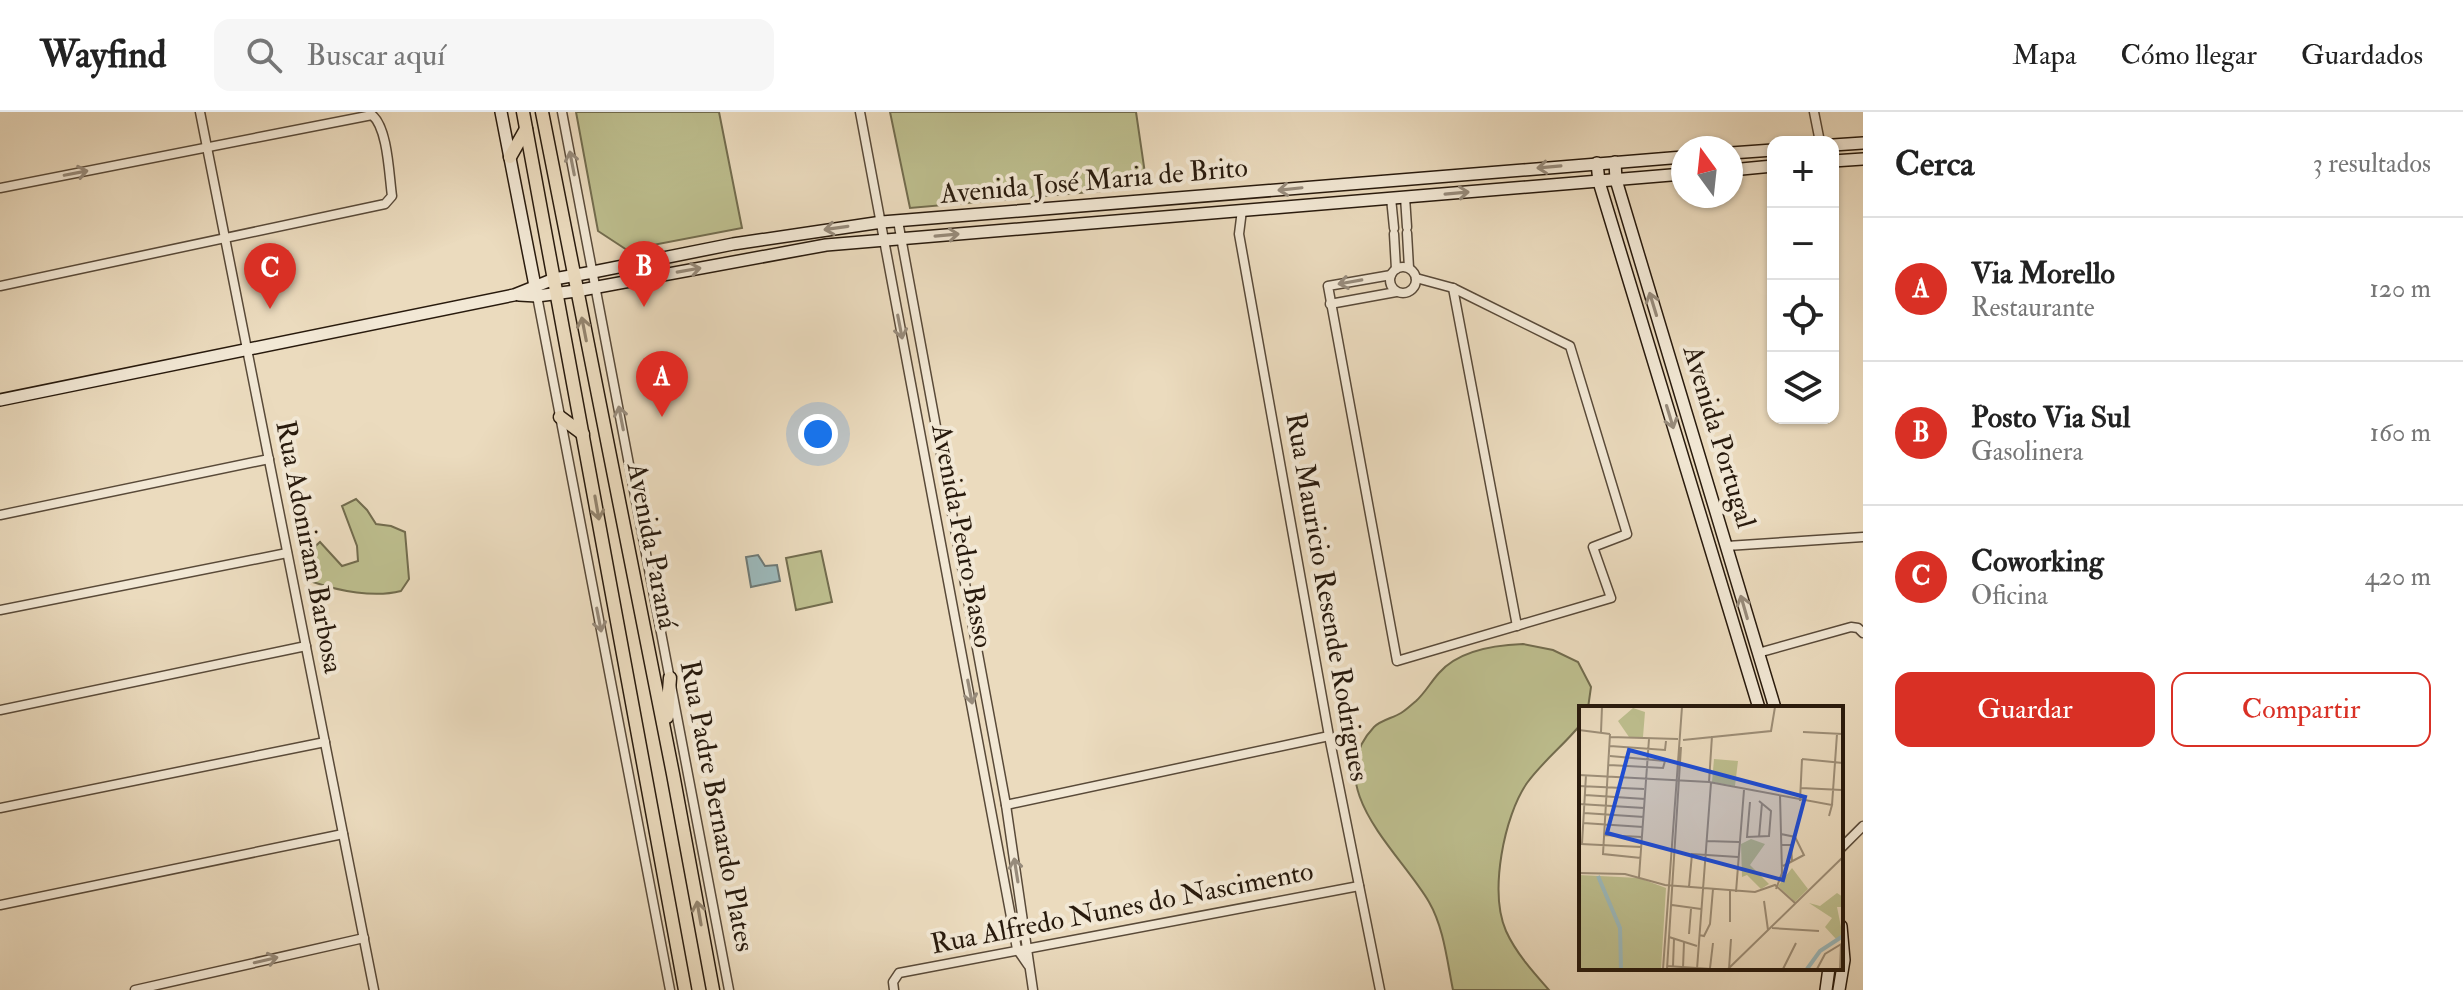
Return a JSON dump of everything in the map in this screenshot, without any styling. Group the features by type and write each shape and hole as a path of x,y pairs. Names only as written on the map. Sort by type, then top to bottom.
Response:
{"main road":[{"path":"501,112 536,291"},
{"name":"Avenida Paraná","path":"523,112 685,990"},
{"name":"Avenida Paraná","path":"542,112 713,990"},
{"path":"510,157 526,129"},
{"path":"1839,145 1863,143"},
{"path":"1743,152 1767,150"},
{"name":"Avenida José Maria de Brito","path":"536,291 554,279 733,244 882,222 1671,158"},
{"path":"1839,161 1863,159"},
{"name":"Avenida Portugal","path":"1615,162 1616,180 1774,706"},
{"name":"Avenida Portugal","path":"1597,163 1599,182 1758,706"},
{"path":"1743,169 1767,167"},
{"name":"Avenida José Maria de Brito","path":"0,400 536,291 558,294 826,245 1671,175"},
{"path":"733,244 737,251 733,263"},
{"path":"560,417 583,434"},
{"path":"666,740 670,678"},
{"path":"646,779 662,780 673,774"},
{"path":"652,810 679,806"},
{"path":"1826,990 1829,970"},
{"path":"1839,990 1842,970"}],"street":[{"name":"Rua Adoniram Barbosa","path":"200,112 374,990"},
{"name":"Rua Padre Bernardo Plates","path":"562,112 729,990"},
{"name":"Avenida Pedro Basso","path":"860,112 1017,949 1028,965"},
{"path":"1814,112 1819,136"},
{"path":"0,188 372,115 383,131 392,196 385,204 0,286"},
{"path":"1405,197 1409,268 1416,278 1453,288 1570,346 1627,534 1593,547 1611,598 1397,661 1328,286 1409,268"},
{"path":"1391,198 1394,233 1391,286 1396,292"},
{"name":"Rua Mauricio Resende Rodrigues","path":"1242,210 1239,234 1329,736 1380,990"},
{"name":"Avenida Pedro Basso","path":"898,221 1006,805 1033,990"},
{"path":"1394,233 1407,233"},
{"path":"1330,304 1396,292 1405,294 1412,290 1416,278"},
{"path":"1453,288 1517,626"},
{"path":"536,291 670,990"},
{"path":"0,515 269,459"},
{"path":"1727,546 1863,537"},
{"path":"0,610 287,553"},
{"path":"1758,653 1851,627 1863,633"},
{"path":"0,710 306,646"},
{"path":"1006,805 1329,736"},
{"path":"0,808 325,742"},
{"path":"1843,846 1863,826"},
{"path":"0,905 343,834"},
{"name":"Rua Alfredo Nunes do Nascimento","path":"894,990 893,982 899,973 1359,886"},
{"path":"135,990 364,938"}],"green space":[{"path":"576,112 719,112 742,228 627,250 598,231"},
{"path":"890,112 1136,112 1147,187 910,208"},
{"path":"356,499 376,524 405,532 409,579 401,591 368,594 334,588 313,582 306,568 308,553 320,542 342,566 358,561 357,546 342,506"},
{"path":"821,551 832,602 796,610 786,558"},
{"path":"1523,644 1553,650 1578,662 1591,687 1588,706 1579,706 1579,726 1533,775 1519,797 1506,834 1499,876 1501,915 1506,931 1520,955 1549,990 1453,990 1434,912 1370,818 1359,795 1355,772 1359,749 1374,727 1407,709 1456,659 1501,646"}],"water":[{"path":"758,555 765,566 777,565 780,581 751,587 746,557"}],"place":[{"name":"Posto Via Sul","path":"644,307"},
{"name":"Coworking","path":"270,309"},
{"name":"Via Morello","path":"662,417"}]}
